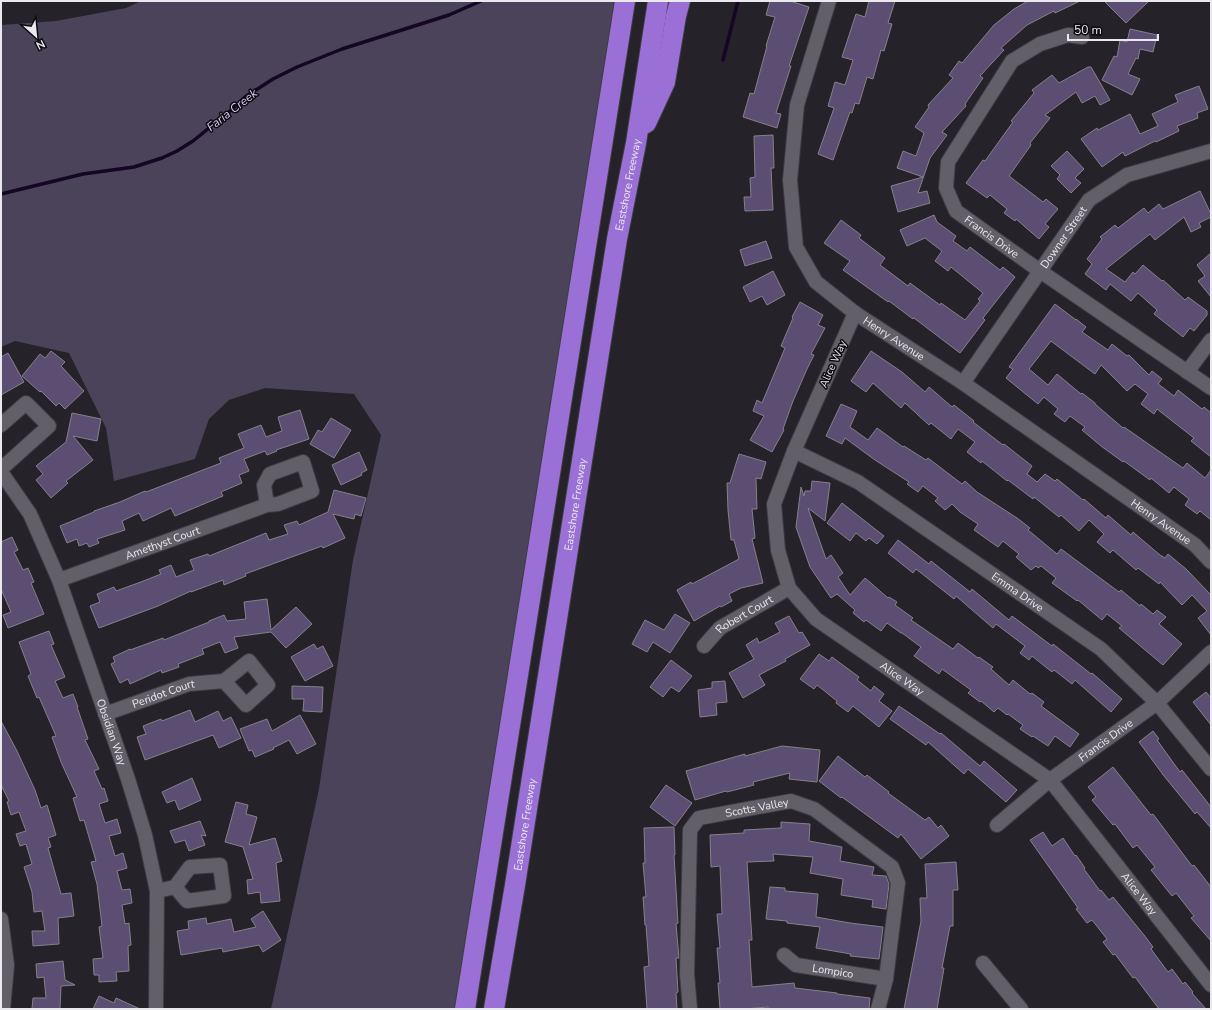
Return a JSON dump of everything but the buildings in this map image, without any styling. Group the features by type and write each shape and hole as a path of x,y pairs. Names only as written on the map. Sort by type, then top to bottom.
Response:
{"highway":[{"path":"465,1009 625,1"},
{"name":"Eastshore Freeway","path":"494,1009 617,239 636,143 658,1"},
{"path":"636,143 665,82 676,16 680,1"}],"street":[{"name":"Henry Avenue","path":"829,1 797,105 790,180 796,247 816,282 855,313 963,383 1195,545 1211,562"},
{"name":"Francis Drive","path":"1082,37 1068,35 1040,44 1012,61 948,162 946,188 956,211 1040,271 1211,388"},
{"name":"Downer Street","path":"963,383 1089,200 1127,175 1211,151"},
{"name":"Alice Way","path":"855,313 794,451 774,504 778,550 789,588 816,619 1050,780 1211,985"},
{"path":"1187,372 1211,340"},
{"path":"1,425 26,403 49,426 1,469"},
{"name":"Emma Drive","path":"794,451 858,482 1101,649 1157,703 1211,769"},
{"name":"Obsidian Way","path":"1,472 30,514 59,580 128,779 145,835 157,890 156,1009"},
{"name":"Amethyst Court","path":"59,580 267,505"},
{"name":"Robert Court","path":"704,646 720,628 789,588"},
{"name":"Francis Drive","path":"997,825 1050,780 1157,703 1211,652"},
{"name":"Peridot Court","path":"105,714 189,684 224,681"},
{"name":"Scotts Valley","path":"690,1009 687,974 690,830 699,818 791,801 814,809 892,867 898,883 886,978 878,1009"},
{"path":"157,890 175,887"},
{"path":"1,919 7,965 3,1009"},
{"name":"Lompico","path":"784,955 796,965 886,978"},
{"path":"983,963 1021,1009"}],"shaded area":[{"path":"141,1 625,1 465,1009 271,1009 319,789 353,560 381,435 354,394 265,388 229,400 209,419 195,459 114,481 106,428 69,353 15,341 1,347 1,25 56,21 126,8"}],"waterway":[{"name":"Faria Creek","path":"1,194 83,174 134,167 162,158 193,141 245,97 273,79 297,67 342,49 449,15 481,1"},
{"name":"Faria Creek","path":"723,60 738,1"}]}
